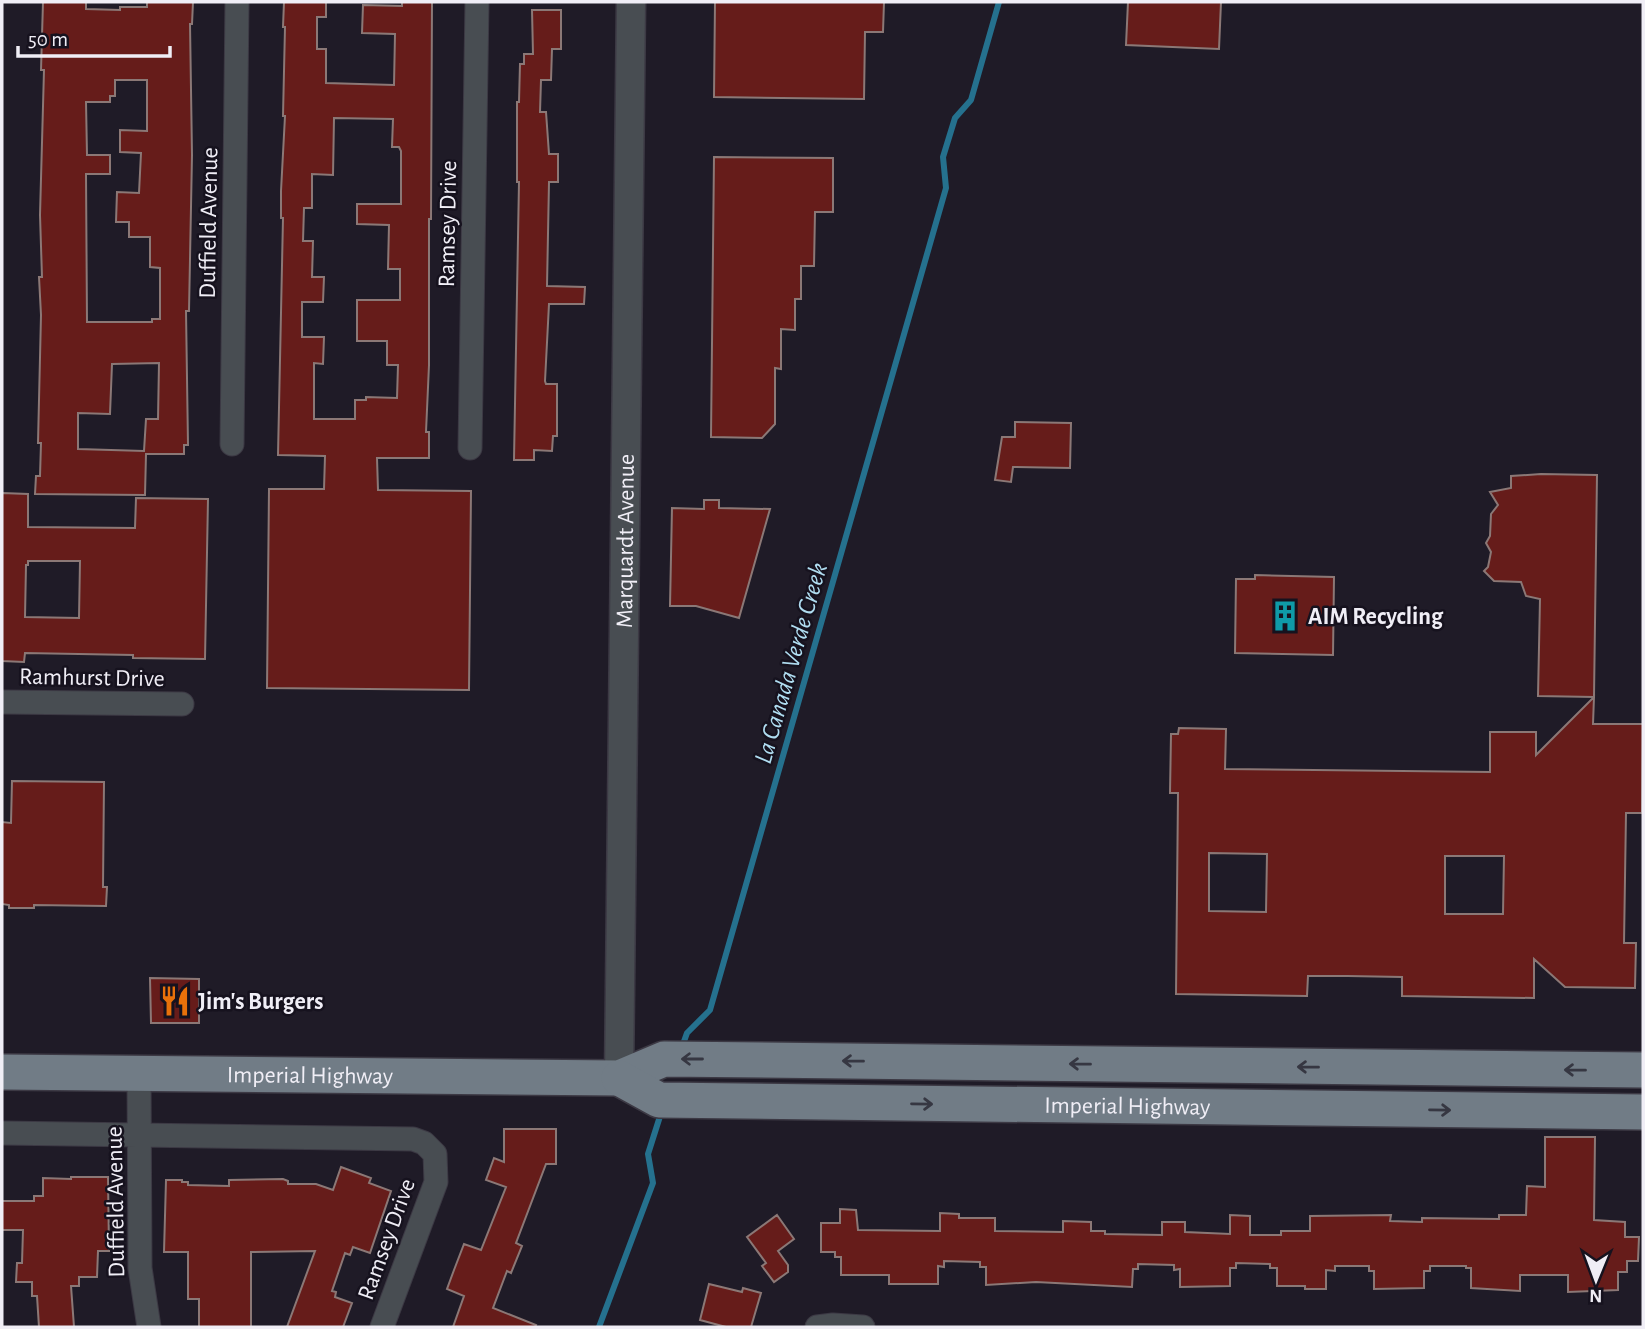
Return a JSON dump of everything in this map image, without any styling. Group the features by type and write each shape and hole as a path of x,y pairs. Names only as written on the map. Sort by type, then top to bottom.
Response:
{"main road":[{"name":"Imperial Highway","path":"2,1072 627,1078 664,1059 1643,1070"},
{"name":"Imperial Highway","path":"627,1078 659,1100 1643,1112"}],"street":[{"name":"Duffield Avenue","path":"232,444 237,2"},
{"name":"Ramsey Drive","path":"470,448 477,2"},
{"name":"Marquardt Avenue","path":"627,1078 631,2"},
{"name":"Ramhurst Drive","path":"2,702 182,704"},
{"name":"Duffield Avenue","path":"139,1075 140,1268 149,1327"},
{"path":"2,1133 140,1135"},
{"name":"Ramsey Drive","path":"140,1135 413,1139 424,1143 435,1154 436,1182 382,1327"},
{"path":"817,1327 863,1327"}],"building":[{"path":"43,2 86,2 86,9 120,10 120,7 147,7 147,2 193,2 190,24 192,155 189,311 186,311 188,445 184,445 184,454 146,454 145,495 35,494 36,476 40,476 41,443 38,443 41,315 39,277 42,277 40,215 44,70 41,70","holes":["115,80 147,80 147,131 120,130 120,152 141,153 139,193 117,192 116,222 129,222 129,237 150,237 150,267 160,268 160,319 152,319 152,322 87,322 86,174 110,174 110,155 87,155 86,102 110,102 110,96 115,96","159,363 158,419 146,419 144,451 78,449 78,413 110,414 112,364"]},
{"path":"284,2 326,2 326,17 317,17 317,49 326,49 326,83 394,85 395,34 362,33 363,5 402,6 402,2 432,2 426,432 429,432 429,458 377,458 378,490 471,491 469,690 267,688 269,489 324,489 325,456 278,455 283,218 281,191 285,116","holes":["334,118 393,119 392,147 399,147 401,151 401,204 357,204 357,224 389,225 388,269 400,269 400,300 357,300 357,341 387,341 387,365 398,365 397,398 366,397 366,400 355,400 355,419 314,419 314,363 323,364 324,337 302,337 302,302 323,302 324,277 312,277 313,241 303,241 304,208 312,208 312,174 333,175"]},
{"path":"715,2 884,2 883,32 865,32 864,99 714,97"},
{"path":"1128,2 1221,2 1219,49 1126,45"},
{"path":"532,10 561,10 561,49 552,49 551,80 541,80 540,112 546,112 549,154 558,154 558,182 549,182 547,286 585,287 584,304 549,304 545,381 546,384 557,384 557,436 553,436 552,451 534,450 534,460 514,460 519,182 517,102 520,64 524,64 524,54 533,54"},
{"path":"714,157 833,158 833,212 815,212 814,266 801,266 801,299 795,299 795,330 781,329 781,369 775,368 775,424 762,438 711,437"},
{"path":"1015,422 1071,423 1070,468 1013,467 1011,482 995,480 1002,437 1015,437"},
{"path":"1597,475 1594,697 1538,696 1540,599 1526,596 1521,582 1494,581 1484,571 1488,567 1491,552 1486,543 1490,536 1491,514 1498,505 1490,492 1511,488 1511,476"},
{"path":"2,493 28,494 28,527 135,528 136,498 208,499 205,659 25,653 24,662 2,661","holes":["28,561 80,561 79,618 25,617"]},
{"path":"704,500 719,500 719,508 770,509 739,618 696,606 670,606 672,508 704,509"},
{"name":"AIM Recycling","path":"1255,575 1334,577 1333,655 1235,653 1236,579 1255,579"},
{"path":"1594,697 1593,724 1643,724 1642,813 1626,813 1624,943 1636,943 1635,988 1565,987 1534,959 1534,998 1402,996 1402,977 1348,976 1308,976 1307,996 1176,994 1178,793 1170,793 1171,734 1178,734 1179,728 1226,729 1225,769 1490,772 1490,732 1536,732 1536,755","holes":["1209,853 1267,854 1266,912 1209,911","1445,856 1504,856 1503,914 1445,914"]},
{"path":"12,781 104,782 103,887 107,887 106,906 34,905 34,908 9,908 9,905 2,904 2,822 11,823"},
{"name":"Jim's Burgers","path":"150,978 199,979 199,1023 151,1023"},
{"path":"504,1129 556,1129 556,1164 546,1164 516,1243 522,1246 511,1273 507,1271 493,1308 536,1325 453,1327 464,1296 447,1289 454,1270 464,1244 481,1250 506,1187 486,1180 494,1158 504,1162"},
{"path":"1545,1137 1595,1137 1594,1220 1625,1222 1625,1237 1639,1237 1638,1261 1627,1261 1627,1272 1618,1272 1618,1290 1568,1292 1568,1275 1520,1275 1520,1291 1471,1288 1471,1268 1466,1266 1430,1266 1430,1271 1424,1271 1424,1288 1374,1289 1374,1271 1369,1271 1369,1266 1335,1266 1335,1271 1326,1270 1326,1289 1305,1289 1305,1286 1277,1286 1277,1268 1270,1268 1270,1264 1236,1263 1236,1268 1230,1268 1230,1286 1180,1287 1180,1269 1174,1270 1174,1265 1138,1264 1138,1269 1133,1269 1132,1287 1036,1282 986,1285 986,1267 980,1267 980,1262 944,1261 944,1267 938,1266 938,1284 889,1284 889,1275 841,1275 841,1257 835,1257 835,1252 821,1252 821,1223 840,1223 840,1209 856,1210 858,1230 940,1231 940,1213 959,1214 959,1218 995,1218 995,1231 1063,1232 1063,1221 1091,1222 1091,1231 1105,1231 1105,1234 1162,1235 1162,1222 1185,1222 1185,1232 1230,1234 1230,1215 1250,1216 1250,1235 1281,1235 1281,1231 1310,1231 1310,1216 1391,1215 1390,1221 1422,1222 1422,1218 1499,1219 1499,1215 1526,1215 1527,1186 1545,1187"},
{"path":"341,1167 371,1178 369,1183 391,1191 370,1253 353,1247 350,1255 345,1253 332,1291 336,1292 335,1297 352,1303 343,1327 287,1327 315,1251 251,1252 251,1327 199,1327 199,1299 188,1299 188,1252 164,1252 166,1180 182,1180 188,1182 188,1185 229,1186 229,1180 283,1179 288,1181 288,1184 316,1184 333,1190"},
{"path":"108,1177 109,1251 98,1251 97,1277 79,1277 79,1286 71,1286 74,1327 39,1327 37,1296 32,1296 32,1282 16,1282 17,1263 22,1263 23,1230 2,1230 2,1201 34,1201 34,1196 43,1196 43,1178"},
{"path":"777,1215 794,1239 778,1251 788,1265 788,1272 774,1282 762,1266 766,1263 747,1237"},
{"path":"709,1284 742,1292 743,1288 761,1293 751,1327 726,1327 700,1320"}],"waterway":[{"name":"La Canada Verde Creek","path":"682,1047 687,1033 710,1010 946,188 943,157 955,118 971,100 999,2"},
{"name":"La Canada Verde Creek","path":"599,1327 653,1183 648,1154 662,1110"}],"place":[{"name":"AIM Recycling","path":"1285,616"},
{"name":"Jim's Burgers","path":"175,1001"}]}
